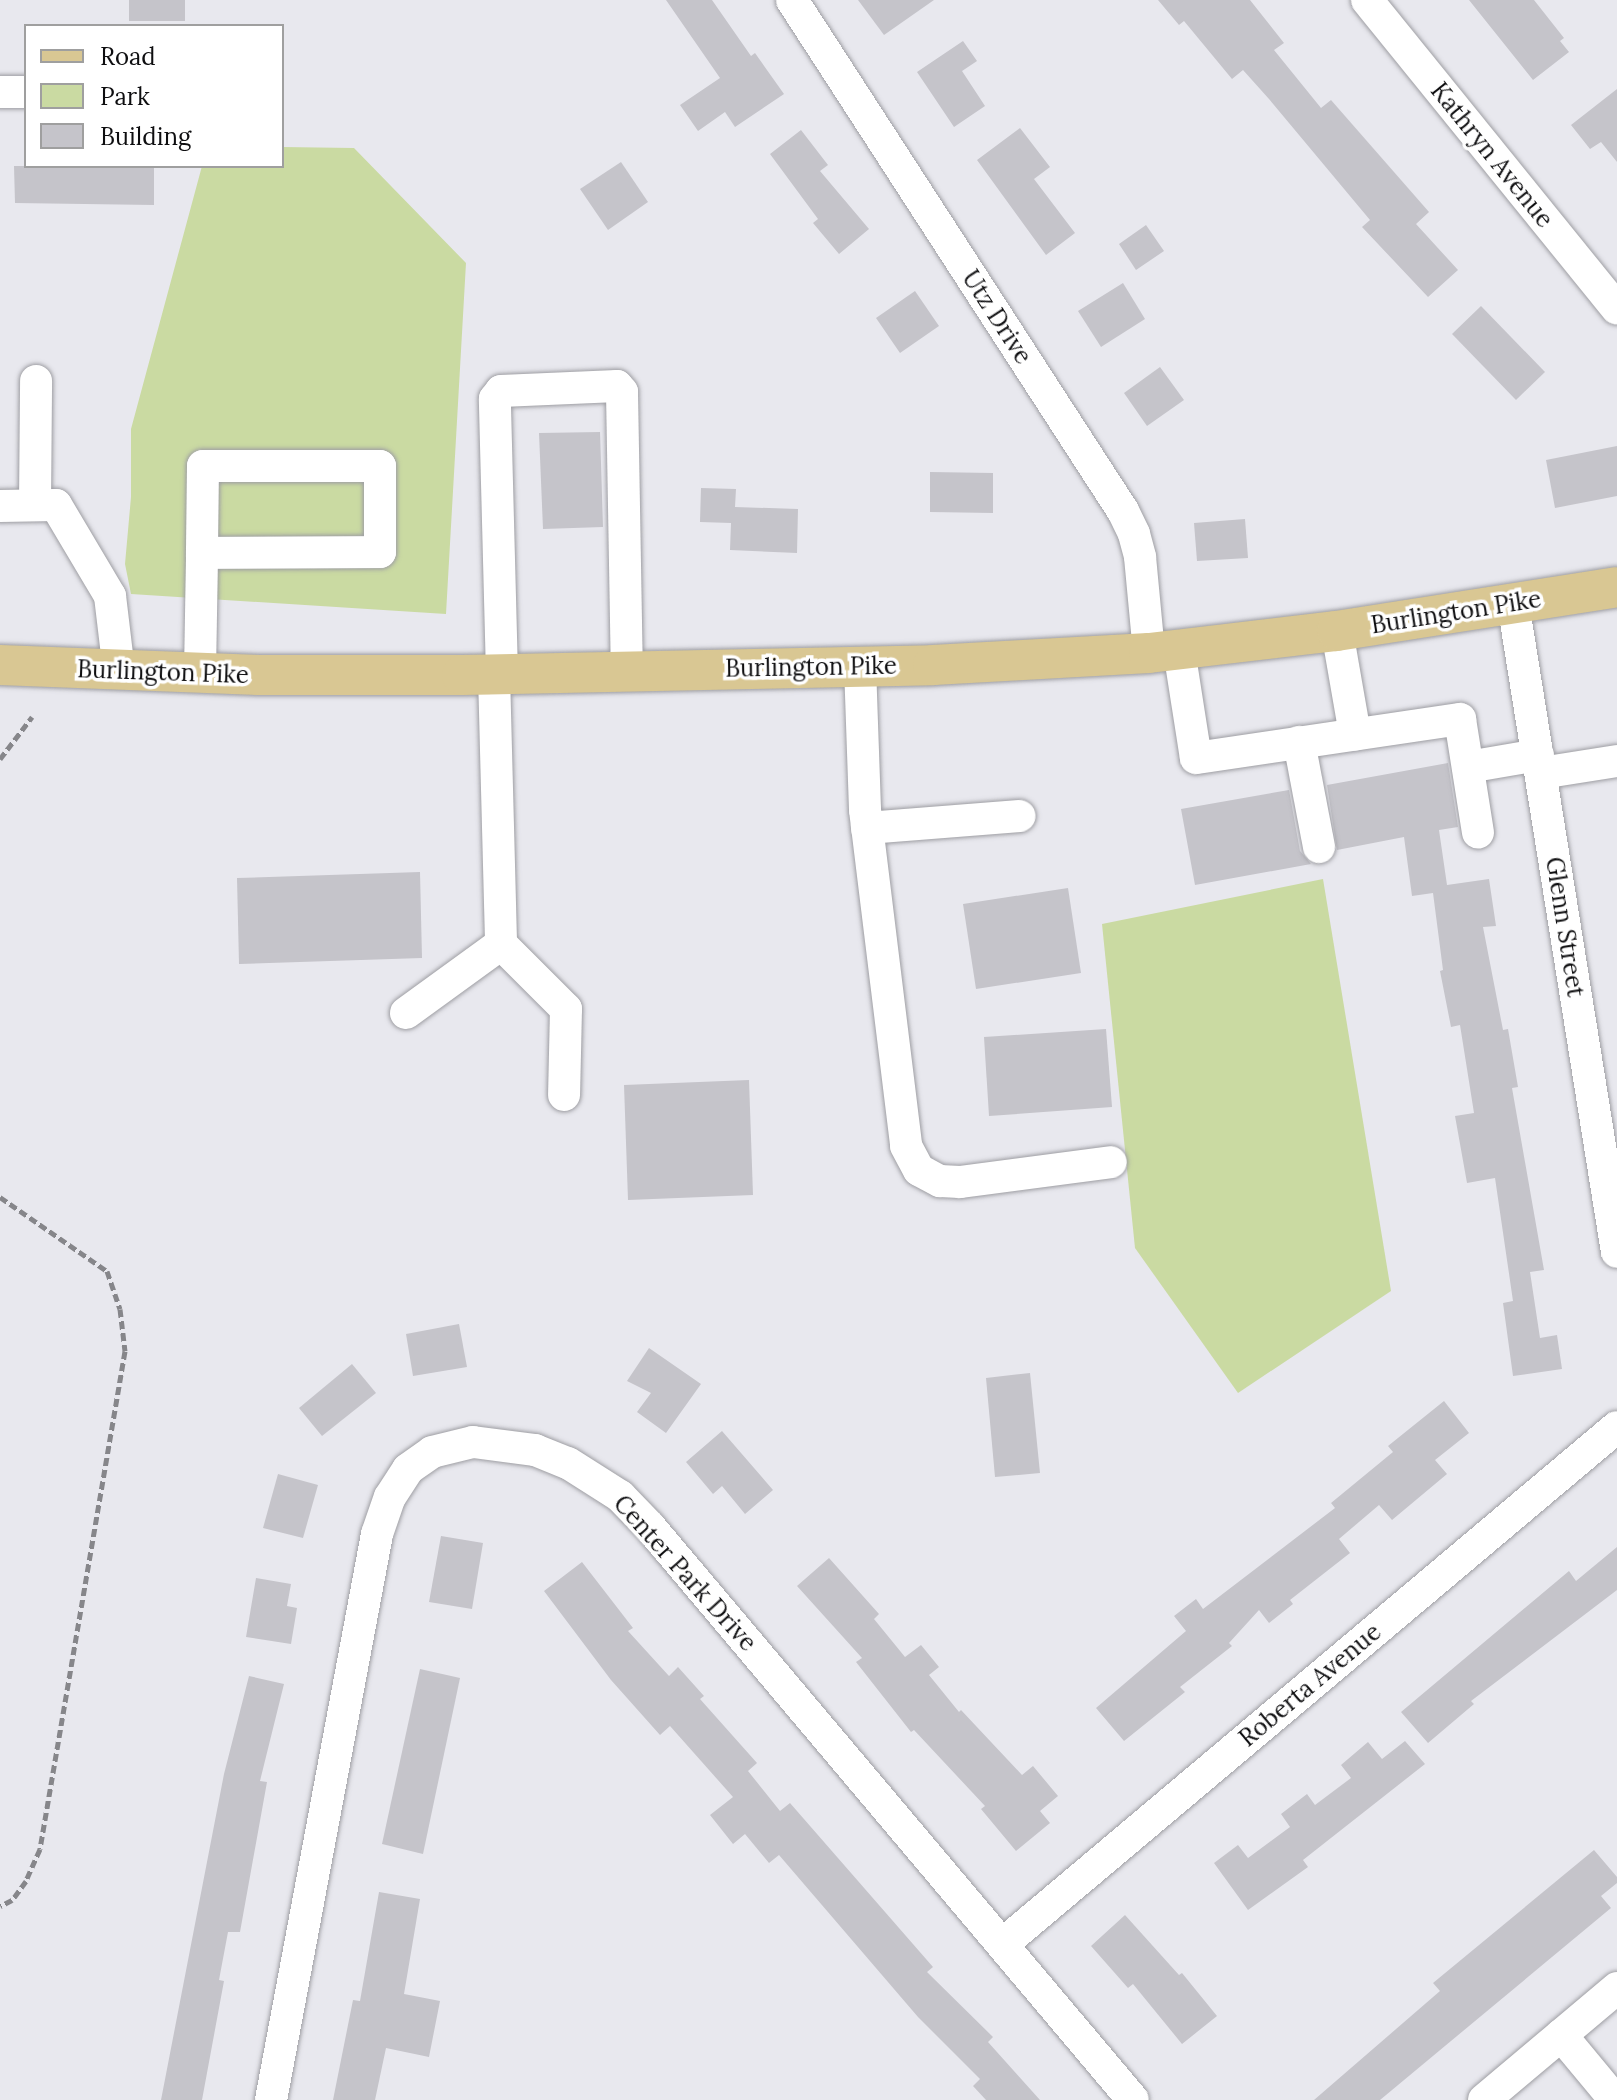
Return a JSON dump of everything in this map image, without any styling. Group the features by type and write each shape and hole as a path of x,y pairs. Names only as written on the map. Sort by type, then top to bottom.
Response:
{"main road":[{"name":"Burlington Pike","path":"0,665 119,671 498,674 860,666 1164,651 1337,631 1617,587"}],"street":[{"name":"Utz Drive","path":"792,0 1123,511 1134,534 1196,758 1299,742"},
{"name":"Kathryn Avenue","path":"1367,0 1617,309"},
{"path":"0,92 24,92"},
{"path":"35,505 36,381"},
{"path":"564,1095 566,1009 501,944 495,399 501,391 617,386 622,392 627,671"},
{"path":"200,672 203,466 380,466 380,552 202,553"},
{"path":"0,506 56,505 110,596 119,671"},
{"name":"Glenn Street","path":"1513,603 1617,1252"},
{"path":"1337,631 1355,734"},
{"path":"860,666 867,828 906,1146 919,1170 940,1181 960,1182 1111,1162"},
{"path":"1319,847 1299,742 1460,719 1478,833"},
{"path":"1468,767 1617,761"},
{"path":"867,828 1020,816"},
{"path":"406,1013 501,944"},
{"name":"Roberta Avenue","path":"1004,1943 1617,1427"},
{"name":"Center Park Drive","path":"271,2100 377,1534 390,1497 408,1469 432,1452 452,1445 500,1443 535,1450 568,1463 620,1496 650,1527 1004,1943 1132,2100"},
{"path":"1484,2100 1617,1988"},
{"path":"1561,2035 1615,2100"}],"path":[{"path":"0,759 32,717"},
{"path":"0,1197 107,1271 120,1309 125,1351 40,1849 26,1881 12,1900 0,1906"}],"green space":[{"path":"284,147 354,148 466,263 446,614 131,594 125,564 131,497 131,429 201,168 284,168"},
{"path":"1323,879 1391,1291 1238,1393 1135,1248 1102,924"}],"building":[{"path":"129,0 185,0 185,21 129,21"},
{"path":"666,0 712,0 751,56 755,53 784,94 735,127 725,112 698,131 680,105 720,78"},
{"path":"858,0 934,0 884,35"},
{"path":"1158,0 1250,0 1284,43 1274,50 1321,108 1331,100 1429,212 1416,224 1458,270 1428,297 1362,227 1370,220 1243,70 1232,79 1184,21 1179,25"},
{"path":"1469,0 1534,0 1564,38 1560,41 1569,52 1533,80"},
{"path":"963,41 977,61 962,71 985,106 954,127 917,72"},
{"path":"1617,89 1617,162 1601,142 1590,149 1571,125"},
{"path":"1020,128 1050,167 1034,179 1075,233 1046,255 977,160"},
{"path":"801,130 828,165 820,171 869,229 839,254 813,223 818,219 770,154"},
{"path":"621,162 648,202 608,230 580,189"},
{"path":"14,166 154,168 154,205 15,203"},
{"path":"1146,225 1164,251 1136,270 1119,244"},
{"path":"1123,283 1145,319 1101,347 1078,311"},
{"path":"915,291 939,326 900,353 876,318"},
{"path":"1481,306 1545,372 1516,400 1452,334"},
{"path":"1160,367 1184,400 1147,426 1124,393"},
{"path":"600,432 603,527 543,529 539,433"},
{"path":"1617,446 1617,496 1555,508 1546,460"},
{"path":"930,472 993,473 993,513 930,512"},
{"path":"701,488 736,489 735,507 798,509 797,553 730,550 731,523 700,522"},
{"path":"1245,519 1248,558 1197,561 1194,523"},
{"path":"1448,763 1458,827 1439,830 1447,885 1489,879 1496,926 1483,927 1503,1030 1508,1029 1518,1087 1512,1088 1544,1270 1530,1272 1540,1338 1557,1335 1562,1369 1513,1376 1503,1303 1513,1301 1495,1178 1467,1183 1455,1116 1474,1113 1460,1025 1451,1027 1440,971 1443,970 1433,893 1412,896 1404,837 1337,850 1327,785"},
{"path":"1289,790 1300,851 1311,864 1195,885 1181,809"},
{"path":"420,872 422,958 239,964 237,878"},
{"path":"1068,888 1081,973 976,989 963,904"},
{"path":"1106,1029 1112,1107 989,1116 984,1037"},
{"path":"749,1080 753,1195 628,1200 624,1085"},
{"path":"459,1324 467,1367 413,1376 406,1334"},
{"path":"649,1348 701,1384 666,1433 637,1412 651,1393 627,1381"},
{"path":"352,1364 376,1393 322,1436 299,1408"},
{"path":"1030,1373 1040,1473 995,1477 986,1378"},
{"path":"1444,1401 1469,1433 1435,1460 1447,1474 1392,1520 1379,1505 1339,1539 1350,1553 1290,1600 1293,1604 1269,1623 1259,1610 1229,1643 1232,1646 1180,1687 1185,1692 1124,1741 1096,1708 1186,1631 1174,1616 1196,1599 1203,1609 1335,1508 1331,1503 1393,1452 1388,1446"},
{"path":"722,1431 773,1490 745,1514 722,1486 713,1494 686,1462"},
{"path":"278,1474 318,1485 303,1538 263,1528"},
{"path":"441,1536 483,1543 472,1609 429,1602"},
{"path":"1617,1547 1617,1590 1471,1701 1474,1704 1428,1743 1401,1712 1569,1571 1576,1581"},
{"path":"829,1558 879,1614 874,1619 905,1657 921,1645 939,1667 929,1675 959,1712 961,1710 1022,1775 1033,1766 1058,1796 1040,1811 1050,1823 1016,1851 981,1809 985,1806 914,1730 911,1732 856,1662 862,1658 797,1586"},
{"path":"582,1562 633,1628 628,1631 669,1676 678,1667 704,1696 700,1699 757,1763 748,1771 780,1811 790,1803 933,1967 927,1972 993,2037 988,2042 1040,2100 986,2100 973,2086 980,2079 918,2017 779,1855 769,1863 745,1834 733,1844 710,1815 733,1797 670,1726 660,1735 611,1680 544,1591"},
{"path":"256,1578 291,1584 287,1606 297,1608 291,1644 246,1637"},
{"path":"420,1669 460,1678 423,1854 382,1844"},
{"path":"249,1676 284,1684 260,1781 267,1782 240,1932 228,1932 219,1980 224,1981 202,2100 161,2100 224,1774"},
{"path":"1405,1741 1425,1764 1303,1860 1308,1867 1248,1910 1214,1863 1238,1845 1248,1858 1290,1827 1281,1814 1307,1794 1315,1805 1351,1778 1341,1765 1368,1742 1382,1759"},
{"path":"1594,1850 1617,1877 1617,1883 1601,1896 1611,1908 1380,2100 1314,2100 1440,1991 1433,1983"},
{"path":"379,1892 420,1899 404,1994 440,2001 429,2057 386,2048 375,2100 333,2100 353,2000 360,2001"},
{"path":"1125,1915 1179,1975 1182,1973 1217,2016 1182,2044 1133,1984 1128,1988 1091,1946"}]}
